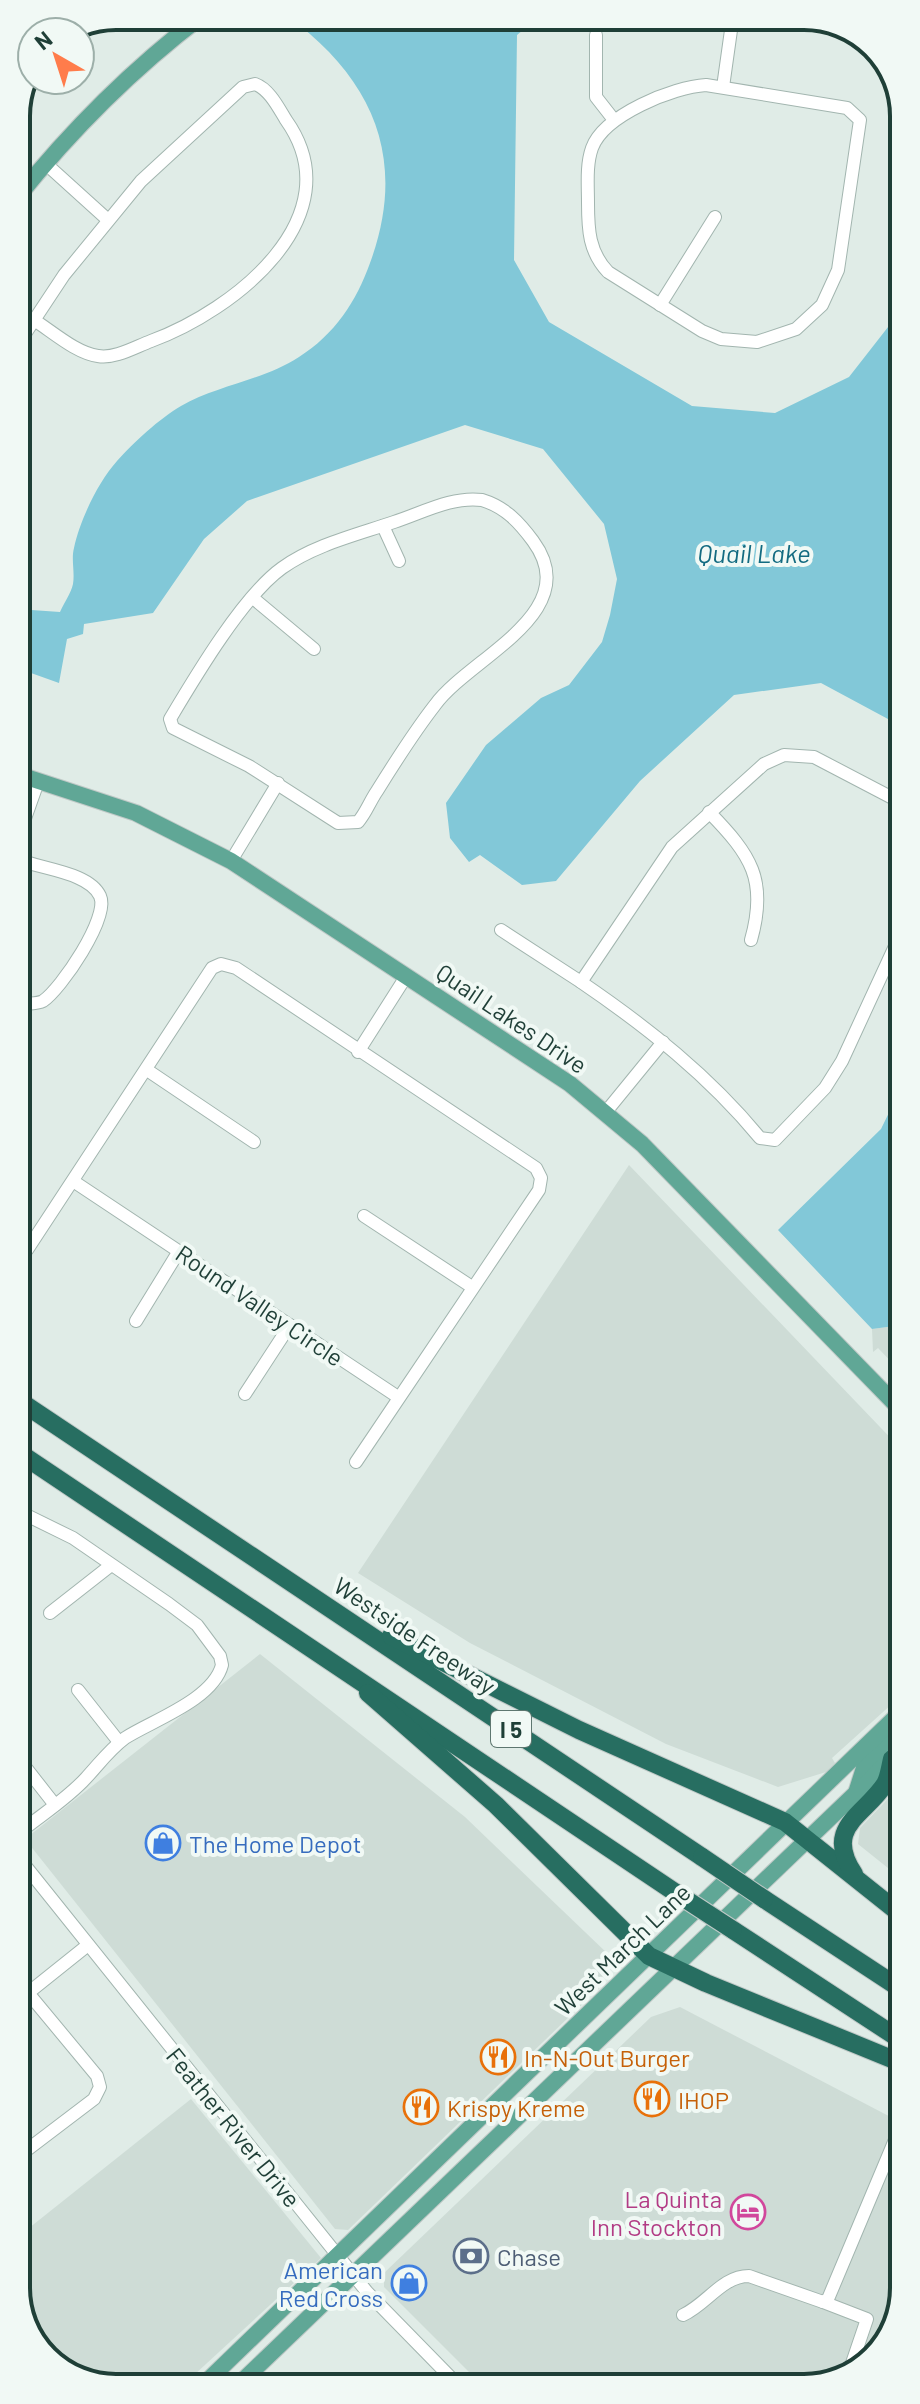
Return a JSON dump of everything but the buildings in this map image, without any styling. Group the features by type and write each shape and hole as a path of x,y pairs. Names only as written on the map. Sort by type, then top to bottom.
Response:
{"highway":[{"name":"Westside Freeway","path":"30,1408 890,1982"},
{"name":"I 5","path":"30,1460 890,2033"},
{"path":"320,1601 579,1730 785,1822 890,1905"},
{"path":"354,1675 373,1701 496,1805 649,1956 673,1969 890,2058"},
{"path":"856,1877 845,1857 846,1828 886,1783 890,1772"}],"main road":[{"path":"30,182 122,81 185,30"},
{"name":"Quail Lakes Drive","path":"30,779 136,813 231,861 570,1084 667,1169 890,1399"},
{"name":"West March Lane","path":"215,2374 890,1722"},
{"path":"855,1795 864,1768 890,1743"},
{"name":"West March Lane","path":"249,2374 890,1761"}],"street":[{"path":"723,87 731,30"},
{"path":"596,35 596,97 614,120"},
{"path":"30,326 34,320 64,275 108,220 179,145 248,85 265,90 300,145 306,171 306,197 293,233 271,261 188,326 105,357 90,354 34,320"},
{"path":"683,87 723,87 847,108 856,112 861,125 838,270 828,295 805,322 780,336 757,342 733,342 712,336 660,305 608,272 590,241 590,155 596,139 614,120 683,87"},
{"path":"45,163 108,220"},
{"path":"660,305 715,217"},
{"path":"457,501 491,503 509,514 540,552 546,573 542,602 531,620 459,679 436,704 358,822 338,823 278,783 205,744 179,734 170,723 180,703 253,598 271,576 295,559 457,501"},
{"path":"383,526 399,561"},
{"path":"253,598 314,649"},
{"path":"581,982 672,847 764,764 794,754 822,760 890,797"},
{"path":"30,804 38,782"},
{"path":"231,861 278,783"},
{"path":"709,812 741,848 756,876 760,906 751,940"},
{"path":"30,863 87,882 101,897 102,917 56,990 40,1003 30,1004"},
{"path":"501,930 581,982 663,1042 713,1085 760,1138 775,1140 825,1088 842,1061 890,957"},
{"path":"30,1246 208,974 221,964 236,968 539,1171 539,1190 356,1462"},
{"path":"358,1052 407,975"},
{"path":"605,1113 663,1042"},
{"path":"147,1070 254,1142"},
{"name":"Round Valley Circle","path":"73,1181 398,1397"},
{"path":"364,1216 472,1287"},
{"path":"136,1321 179,1251"},
{"path":"245,1394 290,1325"},
{"path":"30,1517 73,1538 197,1625 220,1656 222,1665 209,1685 166,1719 119,1742 98,1761 87,1777 30,1824"},
{"path":"50,1613 110,1566"},
{"path":"78,1690 119,1742"},
{"path":"30,1773 55,1805"},
{"name":"Feather River Drive","path":"30,1872 352,2275 445,2374"},
{"path":"30,1991 88,1945"},
{"path":"30,1995 97,2076 100,2087 94,2099 30,2148"},
{"path":"823,2302 828,2299 890,2152"},
{"path":"683,2315 698,2308 738,2276 749,2276 867,2319 854,2357"}],"shaded area":[{"path":"629,1165 890,1437 890,1706 832,1758 835,1763 826,1772 778,1787 666,1744 470,1643 358,1573"},
{"path":"890,1327 890,1360 878,1348 873,1352 872,1329"},
{"path":"260,1654 465,1817 609,1955 599,1988 348,2230 335,2229 30,1845 30,1835"},
{"path":"890,1797 890,1870 858,1844 860,1828"},
{"path":"680,2007 890,2117 890,2288 881,2326 865,2349 842,2365 804,2374 471,2374 384,2287 384,2273 651,2017"},
{"path":"191,2099 321,2258 195,2374 110,2374 88,2369 64,2356 55,2349 39,2326 31,2299 30,2227"}],"water":[{"name":"Quail Lake","path":"304,30 523,30 517,35 514,260 549,322 692,406 775,413 849,377 890,325 890,720 821,683 734,695 640,781 556,881 522,885 480,855 469,862 450,838 446,803 486,745 541,698 569,685 602,642 617,579 604,524 543,449 465,425 247,501 204,539 153,613 84,624 83,634 67,639 59,683 30,673 30,610 60,612 73,584 73,552 81,526 97,490 117,461 147,431 181,406 285,365 312,348 343,316 364,277 381,225 385,190 383,156 375,124 362,95 317,40"},
{"path":"890,1111 890,1327 872,1329 778,1230 881,1129"}],"place":[{"name":"The Home Depot","path":"163,1843"},
{"name":"In-N-Out Burger","path":"498,2057"},
{"name":"IHOP","path":"652,2099"},
{"name":"Krispy Kreme","path":"421,2107"},
{"name":"La Quinta Inn Stockton","path":"748,2212"},
{"name":"Chase","path":"471,2256"},
{"name":"American Red Cross","path":"409,2283"}]}
